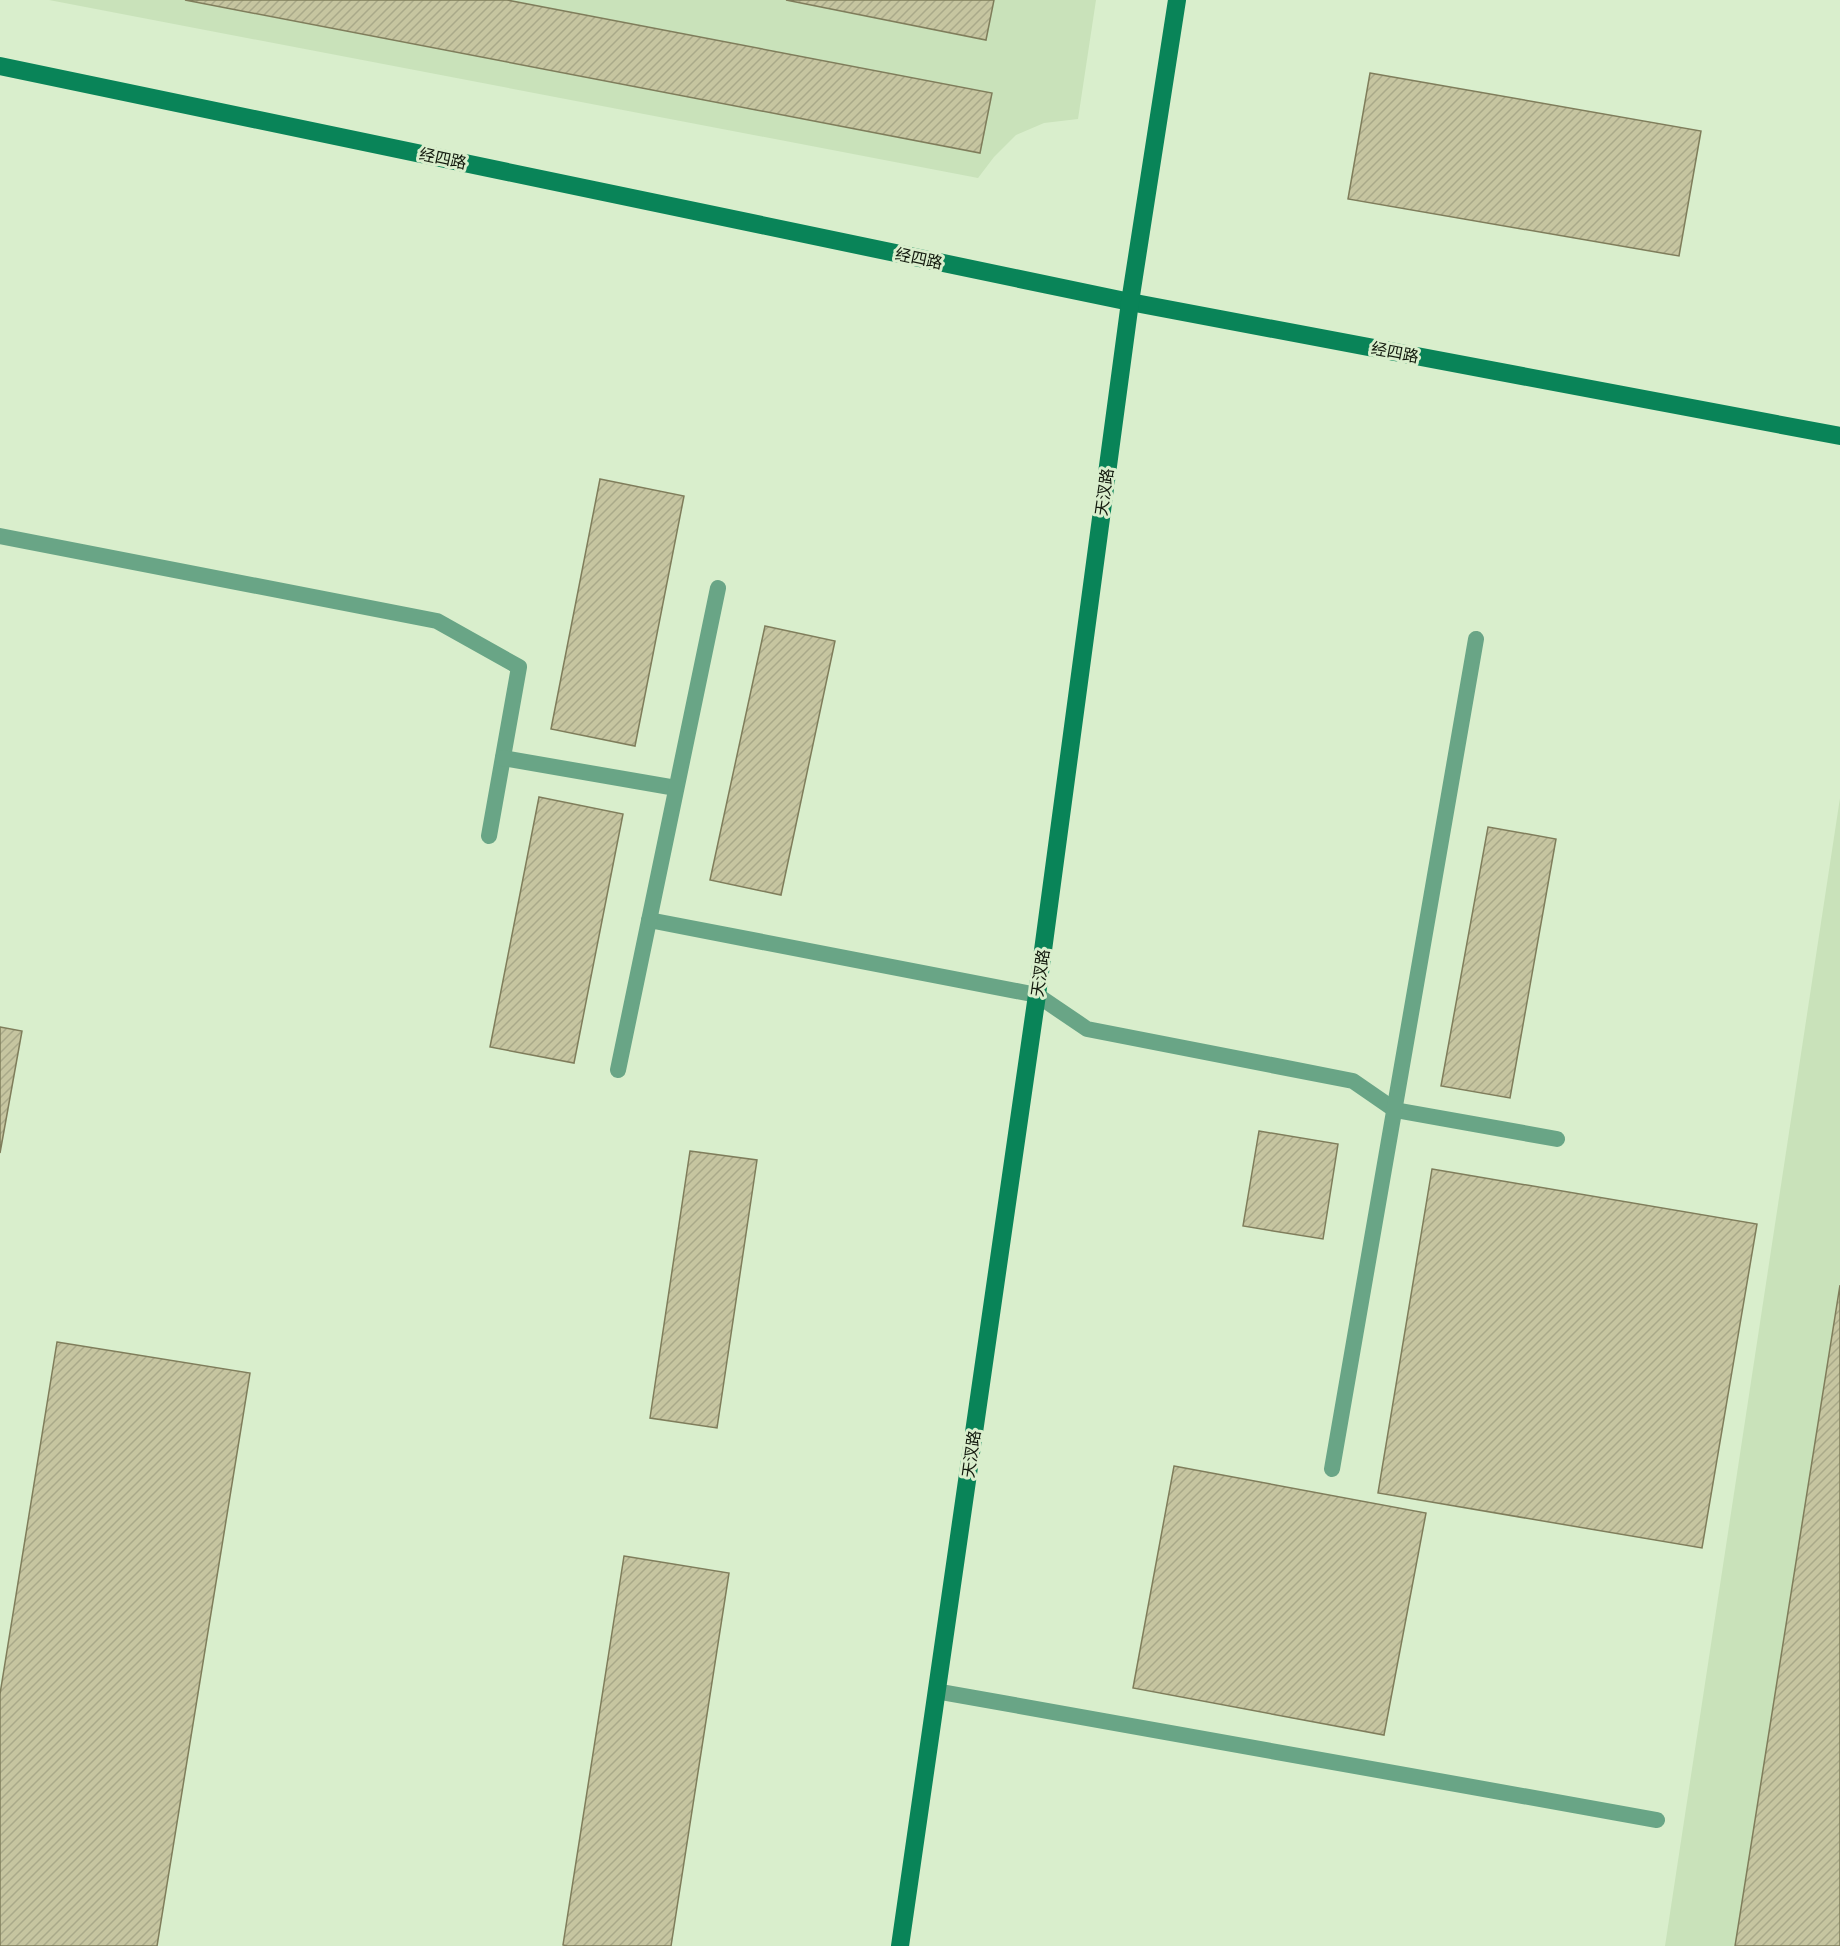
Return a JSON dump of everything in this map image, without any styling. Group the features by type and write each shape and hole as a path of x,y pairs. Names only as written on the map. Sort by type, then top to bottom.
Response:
{"street":[{"name":"天汊路","path":"900,1946 1037,995 1130,302 1177,0"},
{"name":"经四路","path":"0,66 1130,302 1840,436"}],"lane":[{"path":"0,536 438,621 519,667 489,836"},
{"path":"618,1070 718,588"},
{"path":"1332,1469 1476,639"},
{"path":"503,758 676,788"},
{"path":"650,920 1037,995 1087,1029 1353,1081 1395,1110 1557,1139"},
{"path":"936,1690 1657,1820"}],"shaded area":[{"path":"49,0 1096,0 1078,119 1044,123 1016,135 994,157 978,178"},
{"path":"1840,798 1840,1946 1665,1946"}],"building":[{"path":"185,0 507,0 992,93 980,153"},
{"path":"786,0 994,0 986,40"},
{"path":"1370,73 1701,131 1679,256 1348,199"},
{"path":"600,479 684,496 635,746 551,729"},
{"path":"765,626 835,641 781,895 710,880"},
{"path":"539,797 623,814 574,1063 490,1047"},
{"path":"1488,827 1556,839 1510,1098 1441,1086"},
{"path":"0,1027 22,1031 0,1153"},
{"path":"1259,1131 1338,1144 1323,1239 1243,1226"},
{"path":"690,1151 757,1160 717,1428 650,1418"},
{"path":"1432,1169 1757,1224 1702,1548 1378,1493"},
{"path":"1840,1285 1840,1946 1735,1946"},
{"path":"57,1342 250,1373 157,1946 0,1946 0,1694"},
{"path":"1174,1466 1426,1513 1384,1735 1133,1688"},
{"path":"624,1556 729,1573 671,1946 567,1946 563,1945"}]}
